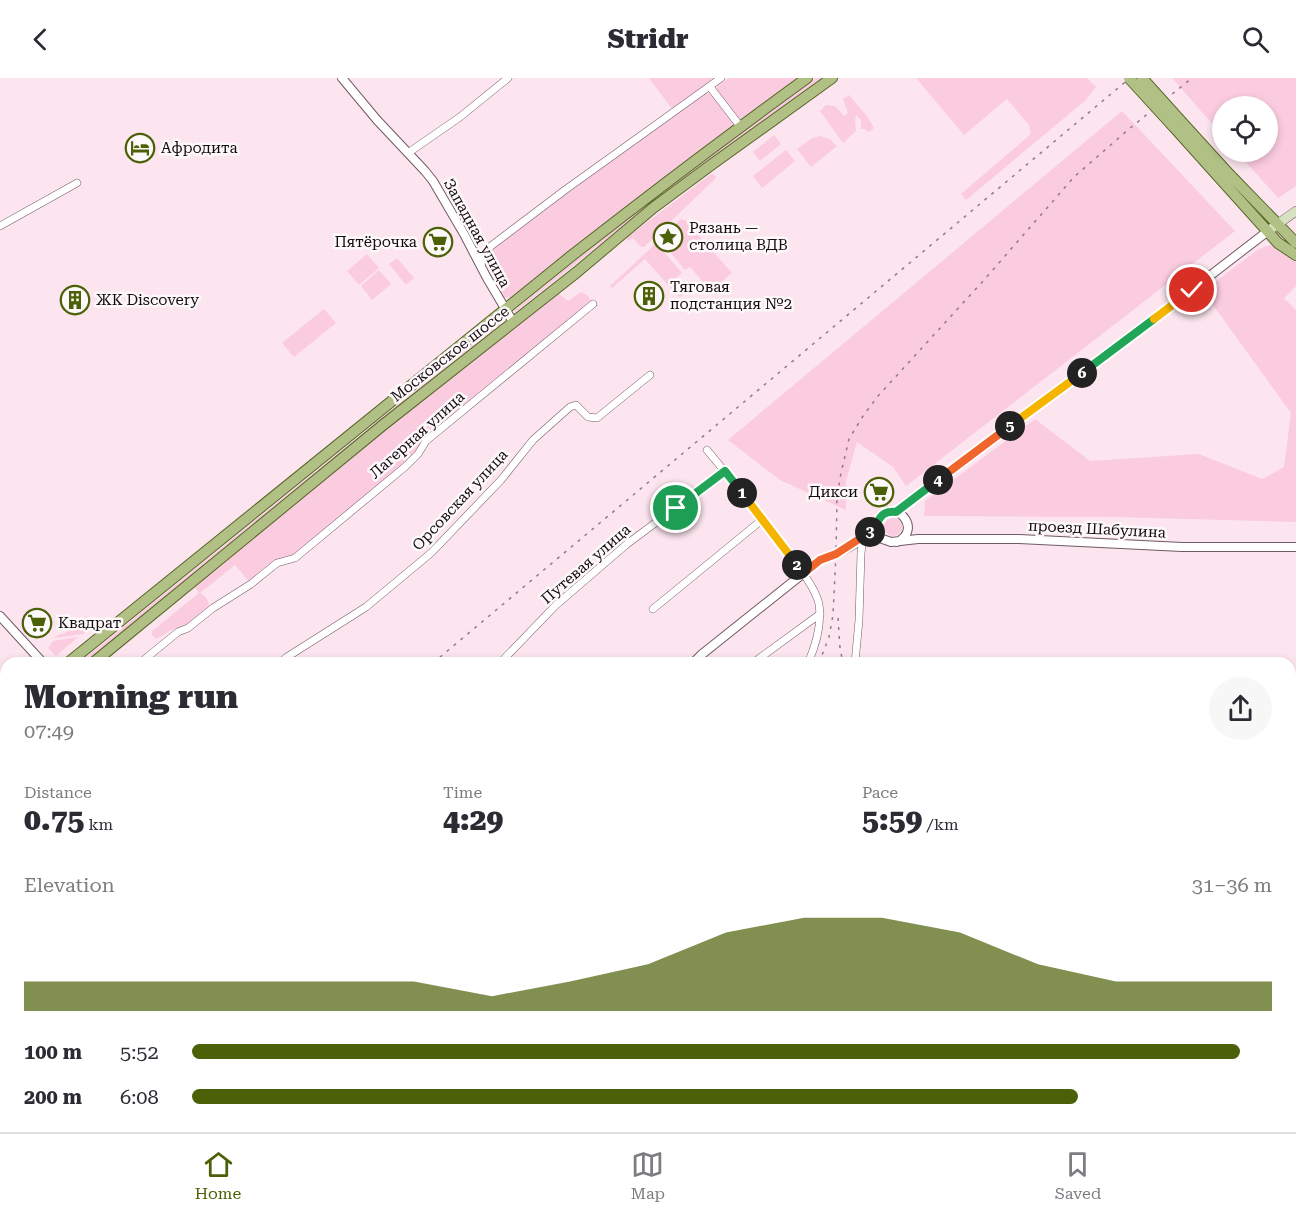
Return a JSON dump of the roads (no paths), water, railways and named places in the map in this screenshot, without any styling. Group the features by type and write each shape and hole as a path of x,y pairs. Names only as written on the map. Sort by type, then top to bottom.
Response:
{"main road":[{"name":"Московское шоссе","path":"75,657 649,195 807,78"},
{"name":"Московское шоссе","path":"100,657 653,208 832,78"},
{"path":"1129,78 1229,174 1296,243"},
{"path":"1142,78 1175,122 1278,243 1296,255"},
{"path":"1268,231 1296,211"}],"street":[{"name":"Западная улица","path":"342,78 377,120 425,171 437,188 513,322"},
{"path":"408,153 460,117 508,78"},
{"path":"481,266 482,258 491,246 722,78"},
{"path":"710,87 740,126"},
{"path":"0,226 77,183"},
{"path":"896,512 1268,231"},
{"name":"Лагерная улица","path":"147,657 178,632 188,628 277,563 295,558 406,466 418,454 426,441 593,304"},
{"name":"Орсовская улица","path":"287,657 366,607 431,553 501,480 533,440 570,407 576,405 588,417 601,417 650,375"},
{"path":"707,450 804,573 818,601 820,614 816,644 811,657"},
{"name":"Путевая улица","path":"506,657 556,605 627,544 725,471"},
{"path":"896,542 901,540 907,531 908,526 904,517 909,502"},
{"path":"699,657 820,560 836,554 876,527 881,516 891,511 904,517"},
{"path":"653,609 763,519"},
{"path":"876,527 882,538"},
{"path":"907,531 914,539 918,539"},
{"path":"856,657 860,620 863,537"},
{"name":"проезд Шабулина","path":"863,537 882,538 896,542 918,539 1030,540 1182,546 1296,547"},
{"path":"761,657 820,614"},
{"path":"0,616 38,657"}],"railway":[{"path":"440,657 1130,78"},
{"path":"821,657 829,637 833,615 837,497 841,473 849,439 863,416 878,396 1074,177 1192,78"},
{"path":"838,618 842,657"}],"place":[{"name":"Афродита","path":"140,148"},
{"name":"Рязань — столица ВДВ","path":"668,237"},
{"name":"Пятёрочка","path":"438,242"},
{"name":"Тяговая подстанция №2","path":"649,296"},
{"name":"ЖК Discovery","path":"75,300"},
{"name":"Дикси","path":"879,492"},
{"name":"Квадрат","path":"37,623"}]}
